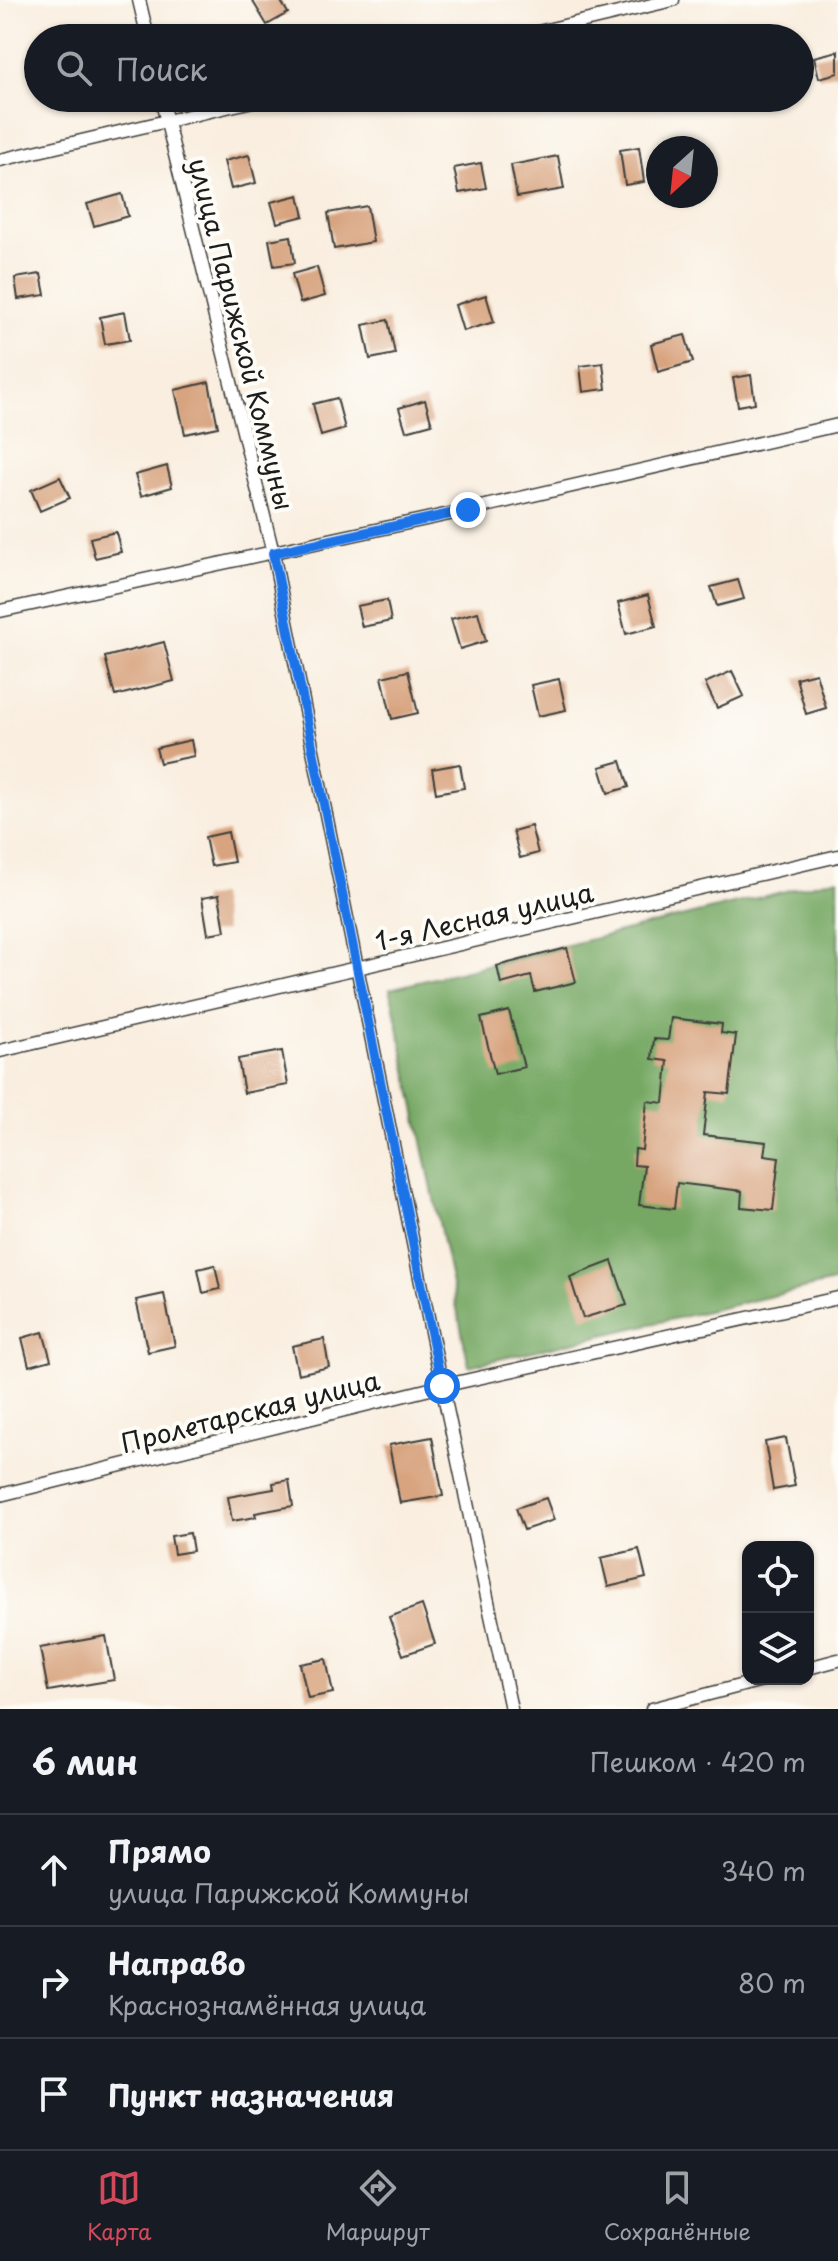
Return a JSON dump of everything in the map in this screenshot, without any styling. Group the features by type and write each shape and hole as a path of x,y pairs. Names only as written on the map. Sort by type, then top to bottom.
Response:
{"street":[{"path":"139,0 145,24"},
{"path":"572,24 673,0"},
{"name":"улица Парижской Коммуны","path":"164,112 273,553 442,1386 511,1709"},
{"path":"0,160 208,112"},
{"path":"0,611 273,553 838,425"},
{"name":"1-я Лесная улица","path":"0,1051 838,856"},
{"name":"Пролетарская улица","path":"0,1495 442,1386 838,1298"},
{"path":"814,1666 838,1660"},
{"path":"652,1709 743,1685"}],"green space":[{"path":"838,878 838,1281 469,1366 390,989"}],"building":[{"path":"252,0 280,0 288,13 266,24"},
{"path":"838,51 838,73 819,78 814,57"},
{"path":"639,147 644,182 625,185 620,150"},
{"path":"249,155 256,183 231,189 224,161"},
{"path":"558,156 564,189 517,197 511,165"},
{"path":"481,163 486,188 459,193 454,168"},
{"path":"122,194 128,216 94,226 87,204"},
{"path":"299,195 304,216 277,223 271,202"},
{"path":"367,206 373,242 334,249 328,213"},
{"path":"291,236 295,263 274,266 269,240"},
{"path":"317,267 325,296 300,303 292,274"},
{"path":"41,274 45,295 18,299 15,278"},
{"path":"486,295 494,322 463,331 455,305"},
{"path":"125,312 130,340 105,344 100,317"},
{"path":"388,320 395,354 370,359 363,325"},
{"path":"685,335 693,362 658,372 651,344"},
{"path":"603,363 606,389 583,392 580,366"},
{"path":"751,375 755,403 738,406 733,378"},
{"path":"209,382 218,427 185,434 175,390"},
{"path":"337,398 345,429 321,436 313,404"},
{"path":"425,400 432,424 406,431 399,408"},
{"path":"167,466 172,487 141,496 135,475"},
{"path":"60,477 70,498 40,511 31,490"},
{"path":"116,532 121,552 95,558 90,538"},
{"path":"738,580 744,599 717,606 711,587"},
{"path":"648,595 656,626 626,634 618,603"},
{"path":"387,600 391,621 362,627 357,606"},
{"path":"478,612 486,641 460,649 451,619"},
{"path":"164,642 174,681 115,696 105,657"},
{"path":"408,671 418,713 392,719 382,677"},
{"path":"732,671 744,696 717,708 705,683"},
{"path":"816,673 826,708 806,714 796,678"},
{"path":"559,679 566,710 538,716 531,685"},
{"path":"191,740 194,756 160,763 156,748"},
{"path":"621,761 629,787 608,793 600,767"},
{"path":"460,764 464,788 436,793 432,769"},
{"path":"531,826 538,853 520,858 513,831"},
{"path":"228,832 234,862 211,866 205,837"},
{"path":"219,895 225,931 208,934 202,898"},
{"path":"567,948 576,982 535,992 531,976 501,984 497,966"},
{"path":"509,1011 524,1067 495,1074 481,1018"},
{"path":"671,1018 722,1024 721,1033 736,1035 729,1094 708,1092 703,1135 766,1142 764,1155 779,1157 773,1210 741,1207 742,1191 677,1183 674,1209 639,1205 644,1166 634,1165 635,1149 642,1150 647,1101 664,1103 668,1061 652,1059 654,1039 668,1040"},
{"path":"282,1051 288,1085 244,1093 238,1059"},
{"path":"612,1261 627,1305 583,1318 570,1277"},
{"path":"215,1265 220,1289 203,1293 198,1269"},
{"path":"164,1294 175,1346 148,1352 136,1300"},
{"path":"43,1332 51,1360 29,1366 22,1338"},
{"path":"324,1339 329,1367 298,1374 292,1346"},
{"path":"432,1437 443,1496 400,1503 389,1445"},
{"path":"786,1438 795,1486 773,1490 765,1442"},
{"path":"289,1480 293,1506 232,1521 228,1497 274,1489 273,1483"},
{"path":"546,1498 554,1520 524,1530 516,1508"},
{"path":"190,1533 193,1551 174,1554 171,1536"},
{"path":"639,1549 646,1578 608,1587 601,1558"},
{"path":"422,1605 435,1644 403,1655 389,1617"},
{"path":"106,1636 114,1680 48,1691 40,1648"},
{"path":"326,1659 333,1693 308,1698 300,1664"}],"route":[{"path":"442,1386 273,553 468,510"}]}
